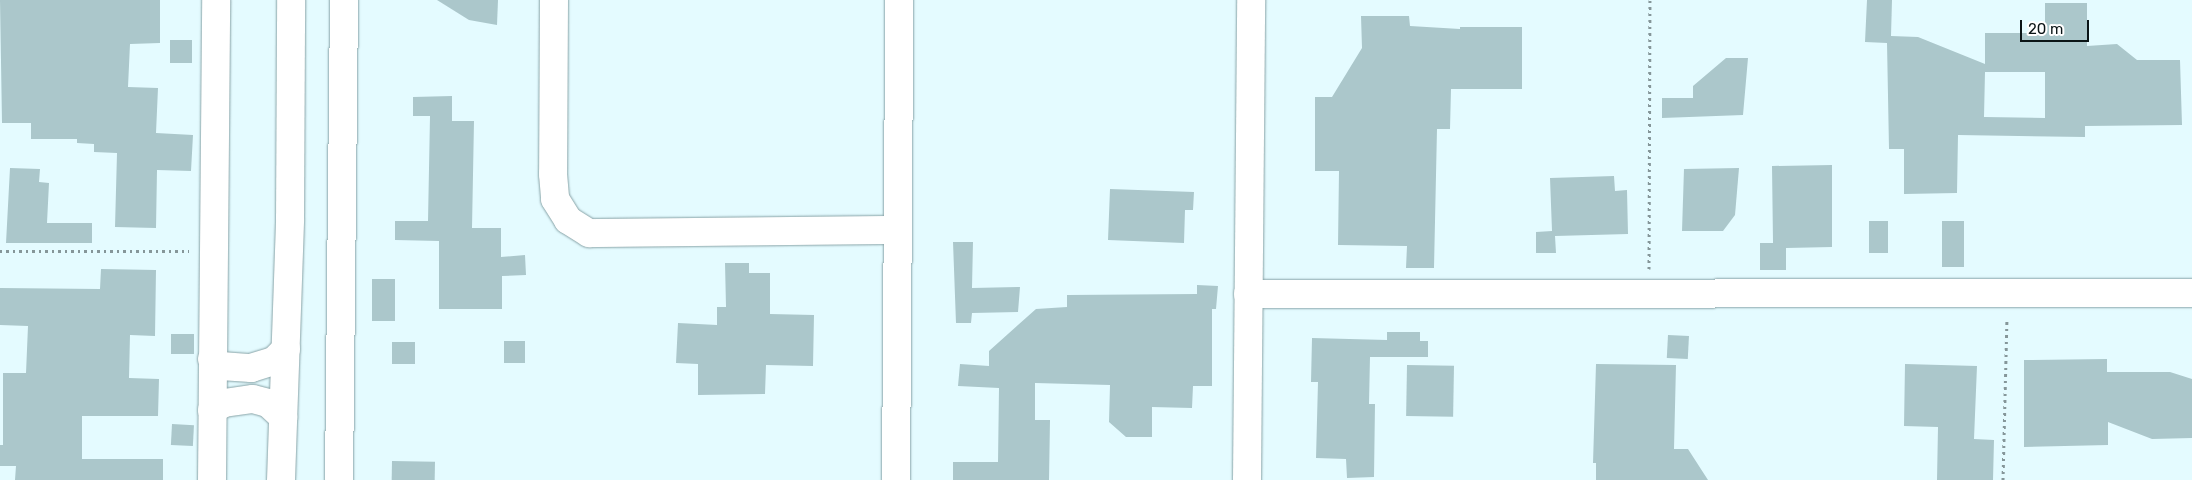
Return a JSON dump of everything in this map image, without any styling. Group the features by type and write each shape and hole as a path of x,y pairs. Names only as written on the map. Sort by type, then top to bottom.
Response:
{"street":[{"path":"212,480 212,251 216,0"},
{"path":"281,480 290,219 291,0"},
{"path":"339,480 344,0"},
{"path":"554,0 554,199 568,220 589,233 614,234 896,230"},
{"path":"896,480 898,0"},
{"path":"1247,480 1251,0"},
{"path":"1248,294 2192,293"},
{"path":"212,359 221,366 251,368 274,361 286,349"},
{"path":"212,410 224,403 253,398 268,403 283,417"}],"path":[{"path":"1648,293 1650,0"},
{"path":"0,251 212,251"},
{"path":"2003,480 2008,292"}],"building":[{"path":"0,0 160,0 160,43 130,44 128,87 158,88 156,133 193,135 191,171 157,170 156,228 115,227 117,153 94,152 94,144 77,143 77,139 31,139 31,123 2,123"},
{"path":"437,0 498,0 497,25 469,20"},
{"path":"1867,0 1892,0 1891,36 1918,37 1985,64 1985,33 2045,33 2045,3 2087,3 2087,46 2117,44 2137,60 2180,60 2182,125 2085,126 2085,137 1958,135 1957,193 1904,194 1904,149 1889,149 1887,43 1865,42","holes":["1985,72 2045,72 2045,118 1984,117"]},
{"path":"1361,16 1409,16 1410,26 1460,29 1460,27 1522,27 1522,89 1451,89 1450,129 1437,129 1434,268 1406,268 1407,246 1338,245 1339,171 1315,171 1315,97 1332,97 1362,48"},
{"path":"170,40 192,40 192,63 170,63"},
{"path":"1726,58 1748,58 1743,115 1662,118 1662,98 1693,98 1693,86"},
{"path":"452,96 452,121 474,121 472,228 501,228 501,257 525,255 526,275 502,276 502,309 439,309 439,241 395,240 395,221 428,221 430,116 413,116 413,97"},
{"path":"1832,165 1832,247 1786,248 1786,270 1760,270 1760,243 1773,243 1772,166"},
{"path":"10,168 40,169 39,182 49,183 47,223 92,223 92,243 6,243"},
{"path":"1739,168 1735,215 1723,231 1682,231 1684,169"},
{"path":"1614,176 1615,191 1627,190 1628,234 1555,236 1556,253 1536,253 1536,232 1552,231 1550,178"},
{"path":"1110,189 1194,192 1193,210 1185,210 1184,243 1108,240"},
{"path":"1869,221 1888,221 1888,253 1869,253"},
{"path":"1942,221 1964,221 1964,267 1942,267"},
{"path":"953,242 973,242 972,288 1020,287 1018,312 972,313 971,323 956,323"},
{"path":"725,263 749,263 749,273 770,273 770,314 814,315 813,366 766,365 765,394 698,395 698,364 676,363 678,323 717,325 717,307 726,307"},
{"path":"101,269 156,270 155,336 130,335 129,378 159,379 158,416 82,416 82,459 163,459 163,480 15,480 16,466 0,466 0,445 3,445 3,373 26,373 28,326 0,325 0,288 100,289"},
{"path":"372,279 395,279 395,321 372,321"},
{"path":"1197,285 1218,286 1216,309 1212,309 1212,386 1193,386 1192,408 1152,407 1152,437 1126,437 1109,422 1110,385 1035,383 1035,420 1050,420 1049,480 953,480 953,462 998,462 999,388 958,386 960,364 989,366 989,351 1036,309 1067,307 1067,295 1197,294"},
{"path":"1387,332 1420,332 1420,341 1428,341 1428,357 1370,357 1369,404 1375,404 1374,477 1347,478 1346,459 1316,458 1318,382 1311,382 1312,338 1387,340"},
{"path":"171,334 194,334 194,354 171,354"},
{"path":"1668,335 1689,336 1688,359 1667,358"},
{"path":"504,341 525,341 525,363 504,363"},
{"path":"392,342 415,342 415,364 392,364"},
{"path":"2107,359 2107,372 2170,372 2192,379 2192,438 2152,439 2108,422 2108,445 2024,447 2024,360"},
{"path":"1596,364 1676,365 1674,449 1688,449 1708,480 1596,480 1596,463 1593,463"},
{"path":"1905,364 1977,366 1974,439 1994,440 1993,480 1937,480 1938,427 1904,426"},
{"path":"1407,365 1454,366 1453,417 1406,416"},
{"path":"172,424 194,425 193,446 171,445"},
{"path":"392,461 435,462 435,480 392,480"}]}
